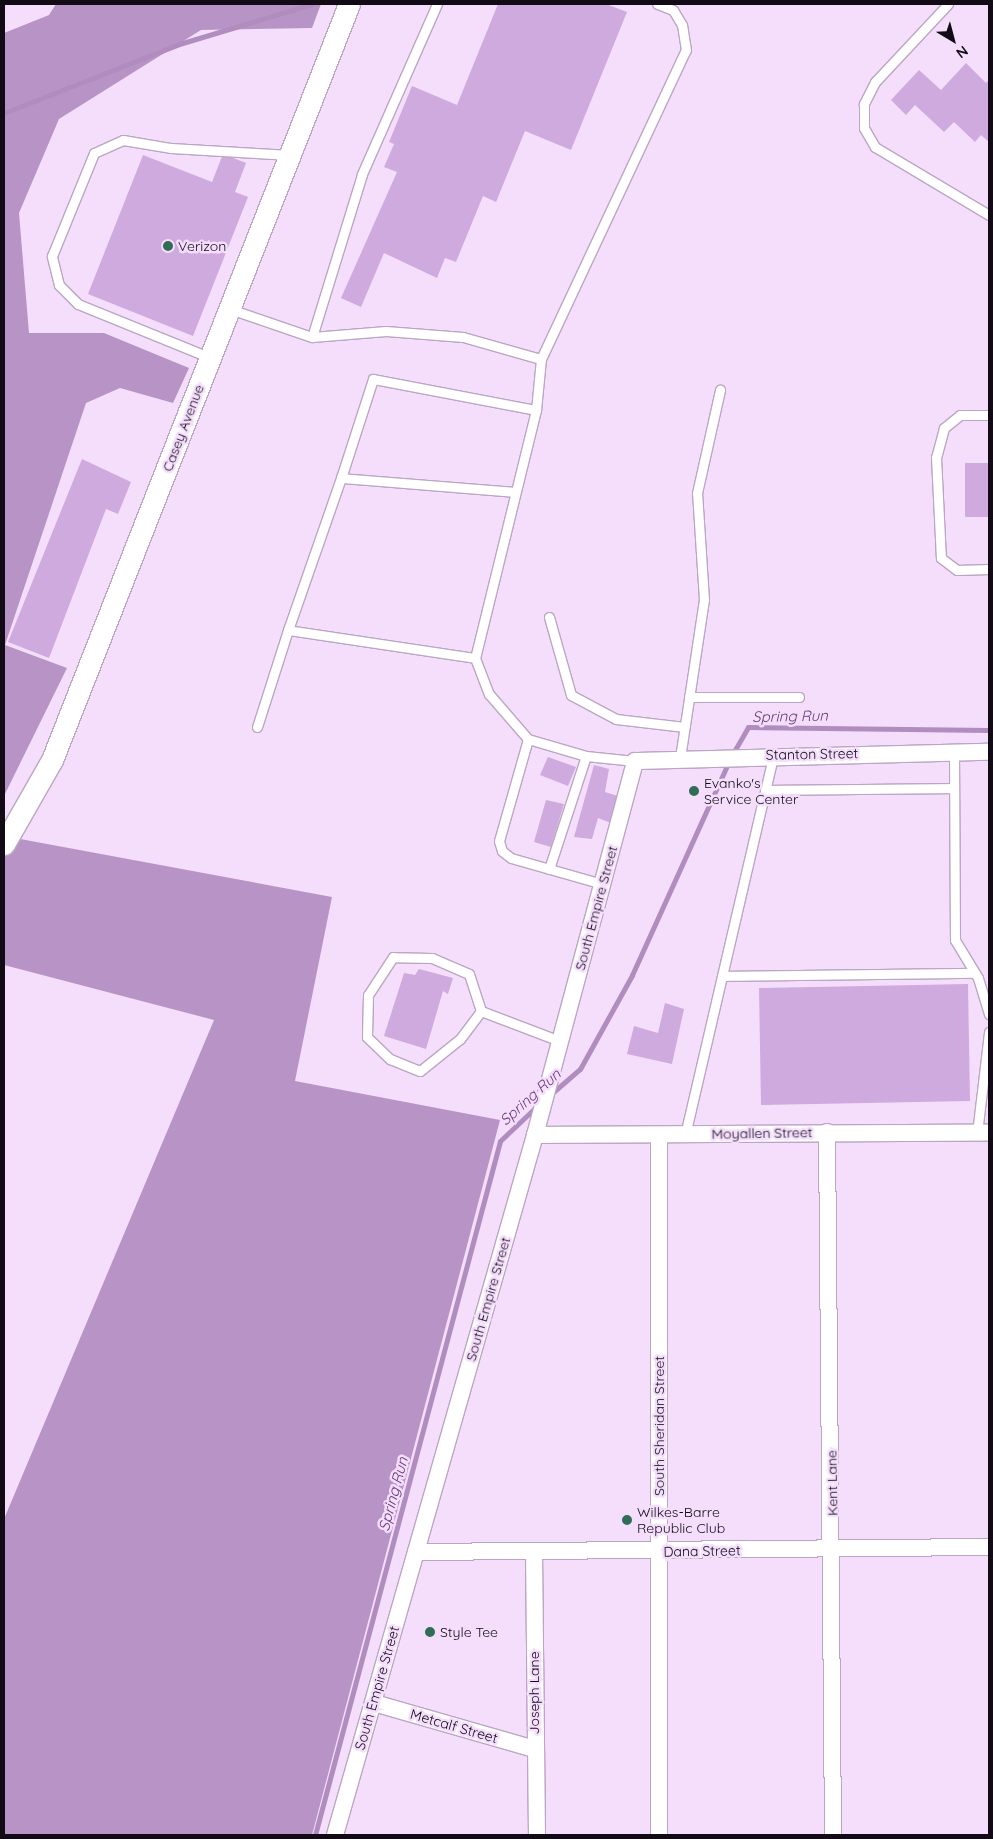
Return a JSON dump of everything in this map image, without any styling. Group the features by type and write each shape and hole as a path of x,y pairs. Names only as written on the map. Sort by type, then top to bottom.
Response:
{"street":[{"name":"Casey Avenue","path":"4,844 52,760 349,4"},
{"name":"Stanton Street","path":"635,761 744,755 989,752"},
{"name":"South Empire Street","path":"335,1835 535,1135 635,761"},
{"name":"Moyallen Street","path":"535,1135 659,1136 827,1132 983,1133"},
{"name":"Kent Lane","path":"827,1132 833,1835"},
{"name":"South Sheridan Street","path":"659,1136 660,1835"},
{"name":"Dana Street","path":"416,1552 659,1552 989,1547"},
{"name":"Joseph Lane","path":"534,1551 534,1749 537,1835"},
{"name":"Metcalf Street","path":"374,1702 534,1749"}],"lane":[{"path":"312,337 362,174 437,4"},
{"path":"635,761 586,756 528,740 489,694 475,658 514,492 536,410 541,359 686,50 682,26 673,10 657,4"},
{"path":"948,4 876,82 864,104 864,128 875,147 989,215"},
{"path":"211,358 78,304 58,285 52,256 94,153 123,140 171,148 290,154"},
{"path":"230,309 312,337 386,331 463,337 541,359"},
{"path":"257,727 373,379 536,410"},
{"path":"680,758 704,600 697,493 720,390"},
{"path":"989,415 960,415 944,428 936,458 941,558 957,570 989,569"},
{"path":"341,478 514,492"},
{"path":"549,617 570,695 616,719 684,727"},
{"path":"288,630 475,658"},
{"path":"689,697 799,697"},
{"path":"528,740 499,841 511,858 602,884"},
{"path":"954,752 955,940 974,973 989,1014"},
{"path":"685,1135 774,755"},
{"path":"549,869 586,756"},
{"path":"765,790 954,788"},
{"path":"394,957 432,958 469,974 481,1011 460,1039 420,1071 390,1059 367,1037 368,995 394,957"},
{"path":"722,976 974,973"},
{"path":"481,1011 560,1040"},
{"path":"983,1133 989,1032"}],"shaded area":[{"path":"56,4 321,4 312,28 201,30 59,119 19,213 29,333 104,333 189,368 173,403 120,388 86,403 5,645 67,668 4,796 4,33 49,15"},
{"path":"4,836 332,897 295,1081 500,1120 312,1835 4,1835 4,1519 214,1020 4,965"}],"building":[{"path":"498,4 606,4 627,12 571,150 525,131 496,202 483,196 456,262 445,258 437,278 384,253 361,307 341,298 397,172 384,167 394,144 389,142 412,86 457,105"},
{"path":"966,63 986,83 989,80 989,142 981,135 975,142 954,122 944,132 915,105 906,115 891,100 919,70 941,90"},
{"name":"Verizon","path":"223,154 246,163 235,192 248,197 193,336 88,294 143,155 212,182"},
{"path":"82,459 131,482 118,514 106,509 49,658 8,642"},
{"path":"965,463 989,463 989,517 965,517"},
{"path":"548,757 576,767 568,786 540,775"},
{"path":"594,765 609,769 605,792 618,796 611,823 598,818 592,839 574,837"},
{"path":"546,800 564,804 551,847 534,842"},
{"path":"419,969 453,978 448,994 443,991 426,1049 384,1036 404,973 415,975"},
{"path":"968,984 970,1101 761,1105 759,988"},
{"path":"665,1003 684,1009 672,1064 627,1054 634,1026 658,1033"}],"waterway":[{"path":"4,113 179,44 312,4"},
{"name":"Spring Run","path":"732,755 748,727 989,730"},
{"name":"Spring Run","path":"551,1094 580,1069 632,975 728,763"},
{"name":"Spring Run","path":"315,1835 500,1141 537,1106"}],"place":[{"name":"Verizon","path":"168,246"},
{"name":"Evanko's Service Center","path":"694,791"},
{"name":"Wilkes-Barre Republic Club","path":"627,1520"},
{"name":"Style Tee","path":"430,1632"}]}
